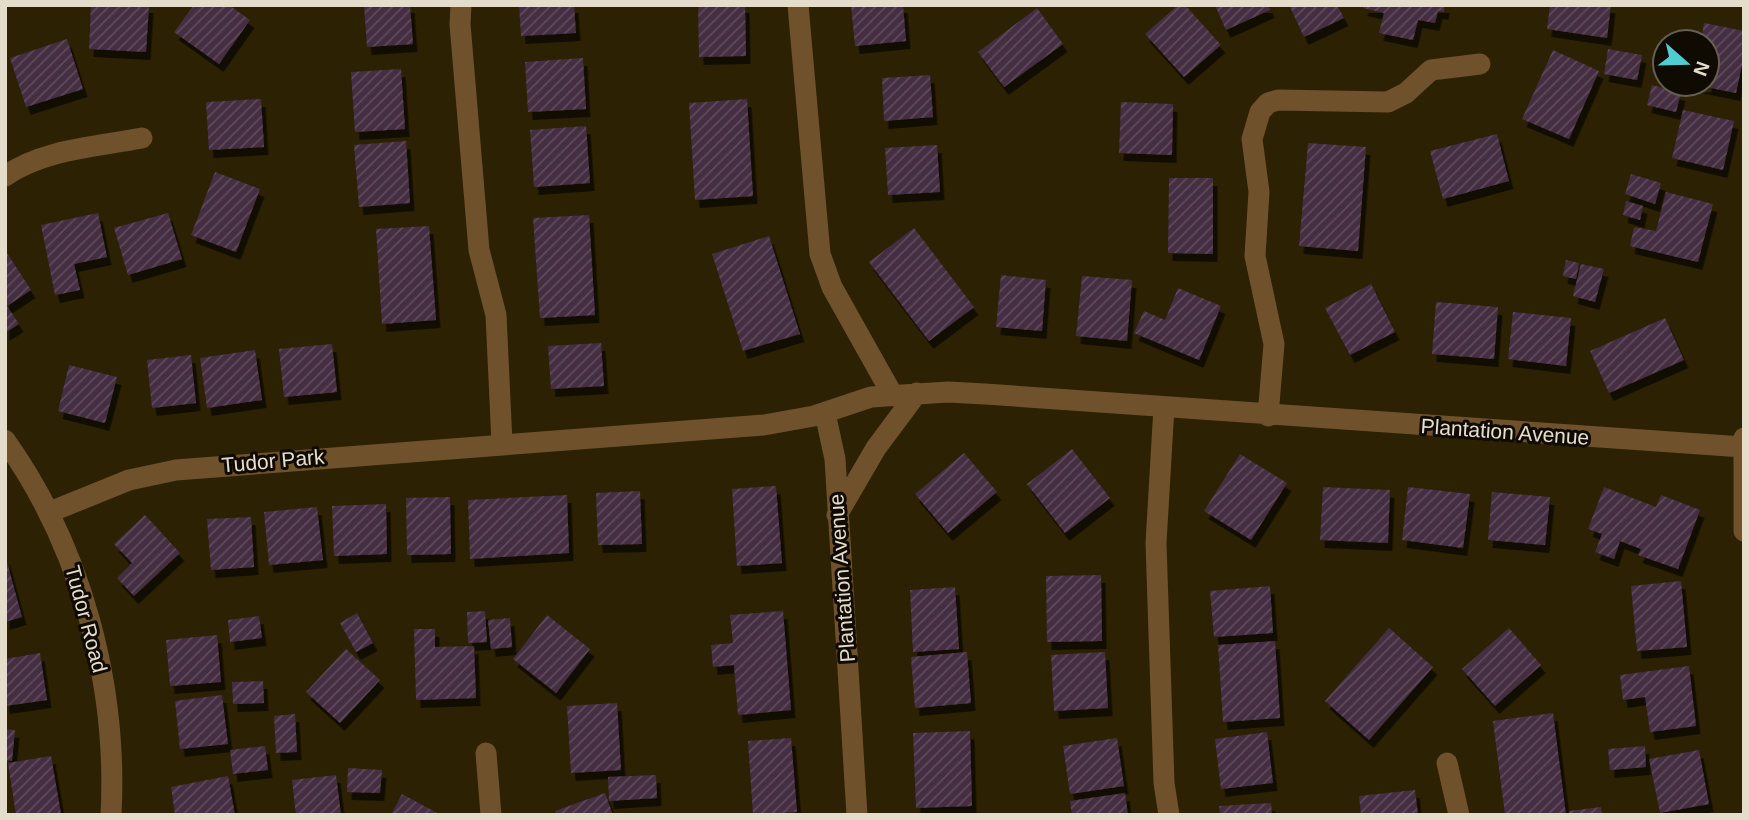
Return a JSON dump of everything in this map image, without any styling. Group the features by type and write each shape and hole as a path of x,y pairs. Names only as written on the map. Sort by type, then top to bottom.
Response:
{"street":[{"path":"461,5 460,24 479,250 496,315 502,443"},
{"path":"798,5 820,254 832,287 892,394"},
{"path":"1268,416 1274,344 1255,256 1259,192 1252,139 1260,112 1268,103 1278,100 1388,102 1406,93 1431,70 1480,64"},
{"path":"5,176 47,156 142,138"},
{"path":"837,515 876,448 917,393"},
{"name":"Plantation Avenue","path":"857,815 833,445 825,413 861,399 892,394 985,394 1268,416 1743,447"},
{"path":"1164,407 1156,544 1164,783 1169,815"},
{"name":"Tudor Park","path":"50,512 129,480 176,470 764,425 825,413"},
{"path":"1744,438 1744,531"},
{"name":"Tudor Road","path":"5,440 50,512 79,585 102,676 109,727 111,815"},
{"path":"486,753 491,815"},
{"path":"1447,763 1459,815"}],"building":[{"path":"91,5 149,5 146,52 89,49"},
{"path":"194,5 229,5 250,20 219,64 174,32"},
{"path":"364,5 410,5 413,44 367,47"},
{"path":"519,5 574,5 576,33 521,36"},
{"path":"698,5 745,5 746,56 699,57"},
{"path":"851,5 903,5 906,41 855,46"},
{"path":"1178,5 1185,5 1221,45 1184,77 1145,34"},
{"path":"1215,5 1268,5 1270,10 1226,30"},
{"path":"1289,5 1337,5 1344,18 1304,37"},
{"path":"1364,5 1445,5 1444,12 1438,11 1435,23 1418,20 1413,40 1379,33 1384,13 1363,8"},
{"path":"1550,5 1611,5 1607,38 1547,29"},
{"path":"1037,8 1063,44 1004,87 978,52"},
{"path":"1704,23 1744,31 1744,55 1736,93 1721,90 1721,28 1703,28"},
{"path":"67,39 83,89 26,107 10,58"},
{"path":"1608,49 1642,55 1637,80 1604,74"},
{"path":"1553,50 1599,71 1569,139 1522,119"},
{"path":"583,58 586,109 528,112 525,62"},
{"path":"401,69 405,129 355,132 351,72"},
{"path":"930,75 933,117 884,121 882,78"},
{"path":"1651,89 1651,98 1680,98 1676,112 1647,105"},
{"path":"261,99 264,147 209,150 206,102"},
{"path":"747,99 753,196 695,200 689,103"},
{"path":"1121,102 1173,104 1172,155 1119,153"},
{"path":"1683,110 1734,121 1723,170 1672,158"},
{"path":"586,126 590,183 534,187 530,130"},
{"path":"1497,134 1509,181 1443,199 1430,151"},
{"path":"406,141 410,203 359,207 354,145"},
{"path":"1308,143 1366,147 1358,251 1299,246"},
{"path":"937,145 940,192 888,195 885,148"},
{"path":"215,172 260,189 236,252 191,235"},
{"path":"1631,174 1661,183 1655,204 1625,194"},
{"path":"1169,178 1213,178 1213,254 1168,253"},
{"path":"1666,192 1713,204 1698,262 1630,246 1634,227 1656,231"},
{"path":"1626,201 1643,206 1640,220 1623,215"},
{"path":"98,213 107,257 74,264 80,290 55,295 41,225"},
{"path":"168,213 182,259 128,275 114,228"},
{"path":"589,215 595,315 540,318 533,218"},
{"path":"429,226 436,320 382,324 376,229"},
{"path":"914,228 974,307 929,341 869,262"},
{"path":"769,236 800,334 743,351 712,254"},
{"path":"5,250 31,290 7,306 19,324 5,333"},
{"path":"1566,260 1579,263 1576,279 1563,276"},
{"path":"1581,264 1604,269 1595,302 1573,296"},
{"path":"1001,275 1046,280 1042,331 996,327"},
{"path":"1082,276 1132,280 1127,341 1076,336"},
{"path":"1371,284 1395,332 1350,355 1325,308"},
{"path":"1178,288 1221,306 1199,360 1134,333 1144,311 1165,320"},
{"path":"1436,302 1498,307 1494,359 1432,354"},
{"path":"1513,312 1571,318 1566,366 1508,359"},
{"path":"1665,318 1684,360 1609,393 1590,351"},
{"path":"601,343 604,386 551,389 548,346"},
{"path":"332,344 337,392 284,397 279,349"},
{"path":"255,350 262,400 207,408 200,358"},
{"path":"191,355 196,403 152,408 147,360"},
{"path":"69,365 117,377 105,423 58,411"},
{"path":"1072,449 1110,498 1065,533 1027,484"},
{"path":"964,453 997,492 948,533 915,494"},
{"path":"1240,454 1287,483 1251,540 1204,511"},
{"path":"776,486 782,563 737,566 732,489"},
{"path":"1323,487 1390,490 1388,543 1320,540"},
{"path":"1408,487 1470,494 1463,548 1402,540"},
{"path":"1604,487 1656,507 1661,495 1700,510 1678,569 1638,555 1641,549 1620,541 1614,559 1595,552 1602,534 1588,529"},
{"path":"640,491 642,544 598,545 596,493"},
{"path":"1492,492 1550,497 1545,545 1488,540"},
{"path":"567,495 569,553 470,559 468,500"},
{"path":"450,497 451,554 407,555 406,498"},
{"path":"386,504 387,554 334,556 332,506"},
{"path":"317,507 323,560 269,565 264,512"},
{"path":"145,515 180,553 134,596 117,578 132,563 114,544"},
{"path":"251,517 254,567 211,570 207,519"},
{"path":"5,555 22,617 5,622"},
{"path":"1101,575 1102,641 1047,642 1046,576"},
{"path":"1681,581 1687,647 1637,651 1631,586"},
{"path":"1270,586 1273,633 1214,637 1210,591"},
{"path":"955,587 959,649 913,652 910,590"},
{"path":"485,611 487,642 468,643 467,612"},
{"path":"783,611 791,710 738,715 734,665 713,667 711,645 733,643 730,615"},
{"path":"357,613 373,643 356,652 340,623"},
{"path":"547,615 590,649 556,693 513,659"},
{"path":"259,616 262,638 230,642 228,620"},
{"path":"510,618 512,647 491,649 488,620"},
{"path":"1389,628 1433,667 1369,740 1325,701"},
{"path":"1509,628 1541,665 1495,706 1462,669"},
{"path":"414,629 435,629 435,647 474,646 476,698 416,700"},
{"path":"217,635 221,682 170,686 166,640"},
{"path":"1275,641 1280,718 1223,722 1218,645"},
{"path":"346,649 380,680 340,723 306,692"},
{"path":"967,652 971,703 915,708 911,657"},
{"path":"1105,652 1108,708 1054,711 1051,655"},
{"path":"40,653 47,700 5,706 5,659"},
{"path":"1689,666 1696,726 1650,732 1645,697 1623,700 1620,675"},
{"path":"263,681 264,703 233,704 232,682"},
{"path":"222,695 228,744 180,749 175,701"},
{"path":"617,703 621,770 571,773 567,706"},
{"path":"1553,713 1566,815 1505,815 1493,721"},
{"path":"295,714 297,752 276,753 274,716"},
{"path":"5,729 15,730 12,761 5,760"},
{"path":"970,731 972,806 916,808 913,733"},
{"path":"1267,732 1273,783 1221,789 1215,739"},
{"path":"791,738 797,812 753,815 748,741"},
{"path":"1117,738 1124,786 1070,794 1063,746"},
{"path":"265,746 268,770 233,774 230,750"},
{"path":"1645,746 1646,767 1610,770 1608,749"},
{"path":"1699,750 1709,804 1660,813 1649,759"},
{"path":"51,756 61,814 16,815 8,763"},
{"path":"348,768 382,770 380,793 347,792"},
{"path":"336,775 341,815 296,815 292,780"},
{"path":"656,775 657,798 609,801 608,777"},
{"path":"228,776 235,815 175,815 171,787"},
{"path":"1415,790 1418,815 1361,815 1359,796"},
{"path":"605,793 613,815 557,815 555,811"},
{"path":"1125,793 1128,815 1072,815 1070,801"},
{"path":"402,794 441,815 391,815"},
{"path":"1271,803 1272,815 1220,815 1219,806"},
{"path":"1601,807 1602,815 1569,815 1569,811"}]}
